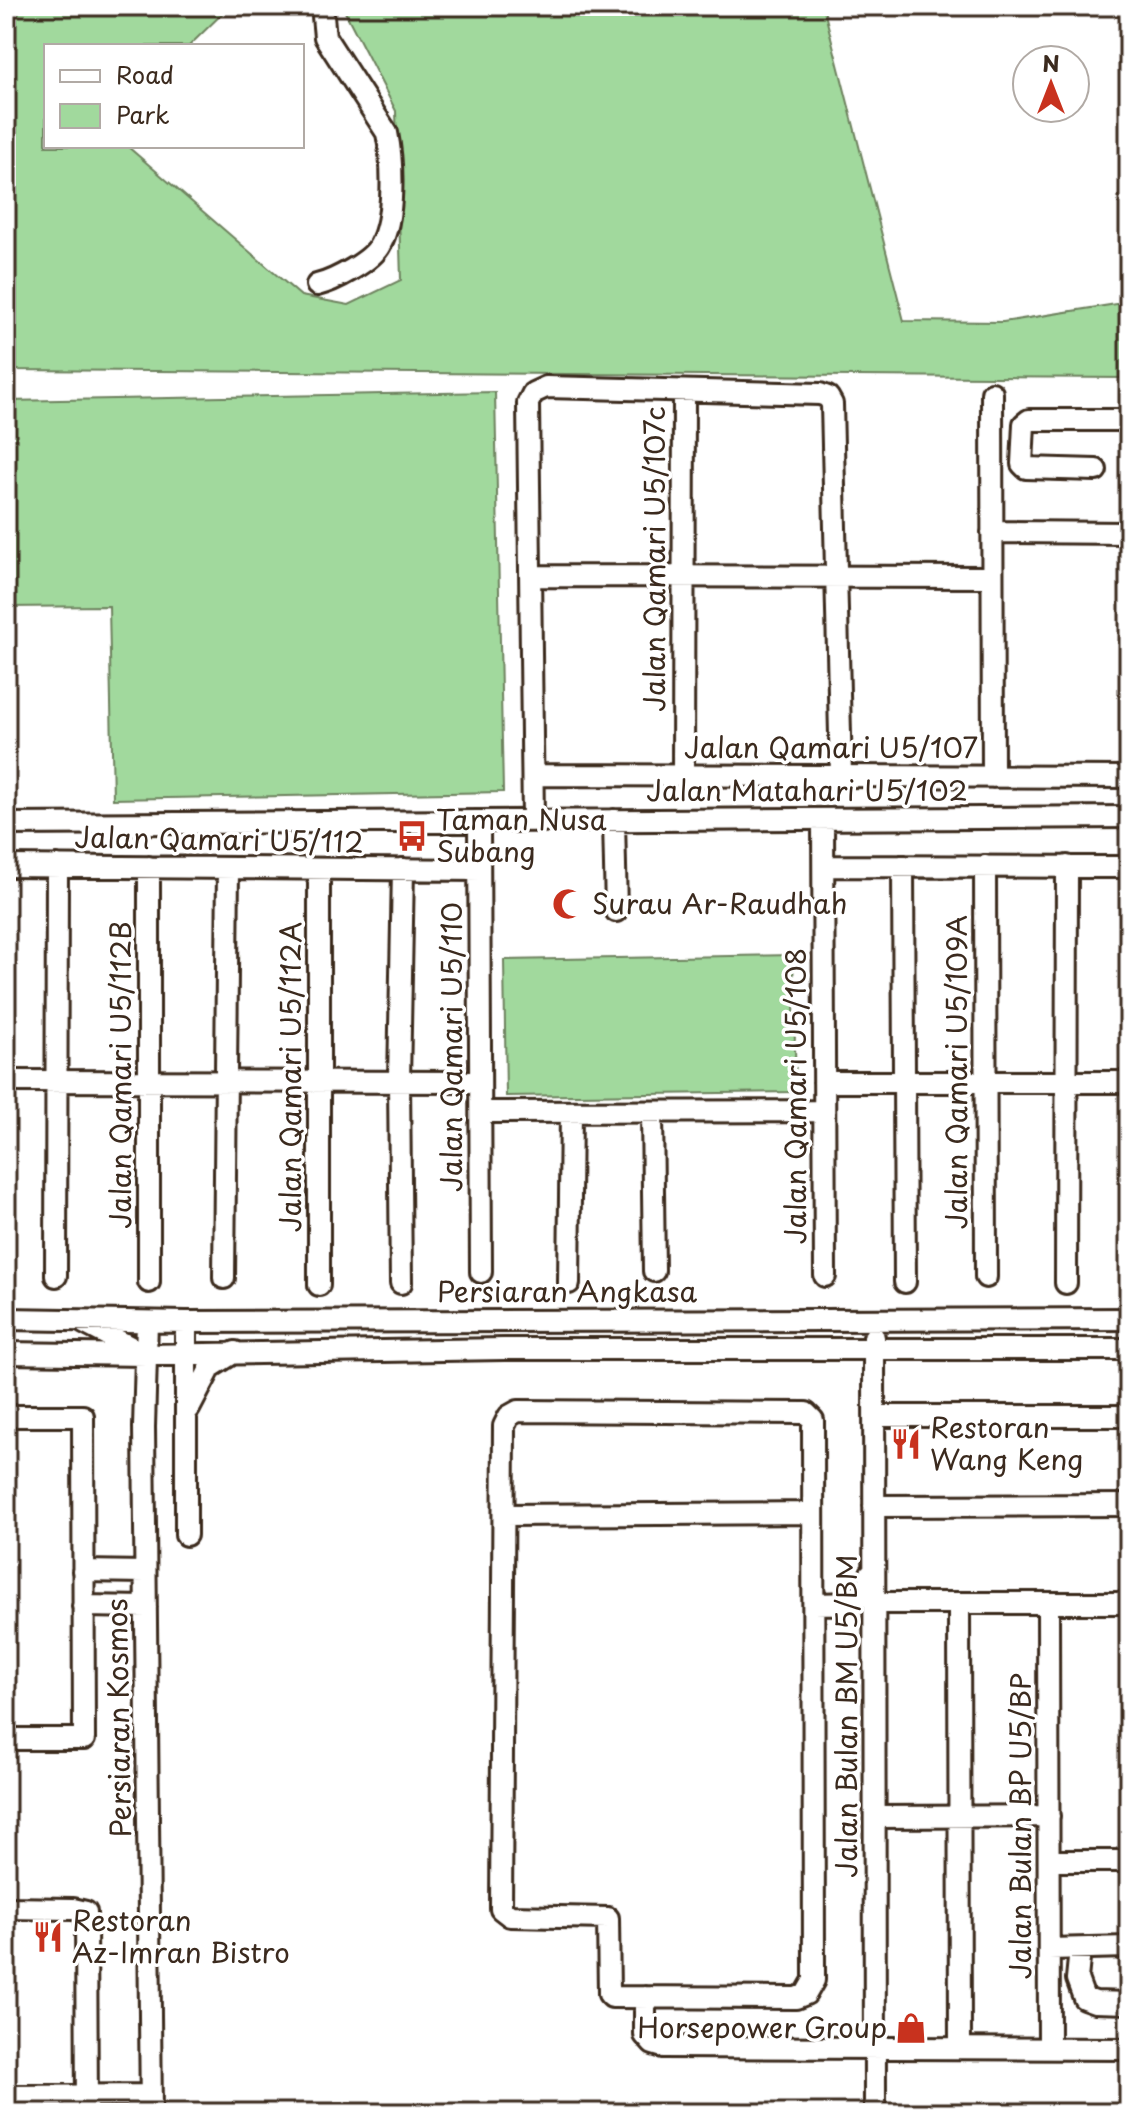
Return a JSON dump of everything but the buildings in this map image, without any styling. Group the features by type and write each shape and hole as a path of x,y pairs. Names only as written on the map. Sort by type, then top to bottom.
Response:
{"street":[{"path":"317,285 329,282 371,256 380,246 390,214 390,149 387,133 325,37 322,6"},
{"path":"533,820 528,403 533,393 546,387 820,394 828,397 832,404 841,776"},
{"name":"Jalan Qamari U5/107c","path":"683,776 684,391"},
{"path":"992,393 993,777"},
{"path":"1096,470 1026,468 1022,464 1024,424 1029,420 1129,422"},
{"path":"992,532 1129,533"},
{"path":"531,576 992,577"},
{"name":"Jalan Qamari U5/107","path":"533,775 1129,777"},
{"name":"Jalan Matahari U5/102","path":"6,824 1129,817"},
{"name":"Jalan Qamari U5/108","path":"823,819 825,1276"},
{"path":"614,820 616,911"},
{"name":"Jalan Qamari U5/110","path":"479,821 481,1272"},
{"name":"Jalan Qamari U5/112","path":"6,866 479,870"},
{"path":"56,1276 57,866"},
{"path":"824,866 1129,869"},
{"path":"903,866 905,1282"},
{"name":"Jalan Qamari U5/109A","path":"985,866 986,1277"},
{"path":"1066,1283 1067,866"},
{"name":"Jalan Qamari U5/112B","path":"149,867 149,1282"},
{"path":"224,1278 228,868"},
{"name":"Jalan Qamari U5/112A","path":"319,869 319,1285"},
{"path":"401,1283 399,1081 403,869"},
{"path":"6,1081 480,1082"},
{"path":"824,1082 1129,1082"},
{"path":"481,1112 824,1111"},
{"path":"569,1283 571,1112"},
{"path":"652,1112 654,1271"},
{"name":"Persiaran Angkasa","path":"6,1319 186,1322 1129,1319"},
{"path":"77,1319 146,1355"},
{"name":"Jalan Bulan BM U5/BM","path":"874,1319 875,2113"},
{"name":"Persiaran Kosmos","path":"147,1322 145,1572 151,2104"},
{"path":"186,1322 186,1535"},
{"name":"Persiaran Angkasa","path":"6,1353 146,1355 235,1352 1129,1349"},
{"path":"186,1417 211,1367 235,1352"},
{"path":"518,1411 806,1413 813,1420 813,1986 806,1994 796,1998 612,1997 609,1994 608,1918 504,1914 501,1909 504,1515 504,1426 509,1416 518,1411"},
{"path":"6,1416 83,1416 84,1739 6,1739"},
{"path":"874,1416 1129,1416"},
{"path":"874,1506 1129,1505"},
{"path":"504,1515 813,1513"},
{"path":"814,1604 851,1603 858,1599 869,1583 874,1557"},
{"path":"83,1571 145,1572"},
{"path":"874,1603 1129,1603"},
{"path":"959,1603 960,2048"},
{"name":"Jalan Bulan BP U5/BP","path":"1048,1603 1049,2048"},
{"path":"83,1606 146,1607"},
{"path":"875,1817 1049,1816"},
{"path":"1049,1861 1129,1861"},
{"path":"6,1908 86,1912 87,2105"},
{"path":"1049,1949 1129,1947"},
{"path":"1080,1949 1077,1979 1084,1998 1095,2002 1129,2003"},
{"path":"645,1997 645,2035 658,2047 1129,2049"},
{"path":"6,2096 87,2105 151,2104"}],"green space":[{"path":"6,6 230,6 191,44 44,44 44,148 129,148 301,296 349,305 401,280 396,111 342,6 823,6 904,321 1003,322 1129,302 1129,378 6,370"},
{"path":"495,392 503,792 113,799 109,606 6,607 6,401"},
{"path":"793,955 796,1092 506,1096 504,960"}],"place":[{"name":"Taman Nusa Subang","path":"412,836"},
{"name":"Surau Ar-Raudhah","path":"568,904"},
{"name":"Restoran Wang Keng","path":"906,1444"},
{"name":"Restoran Az-Imran Bistro","path":"48,1937"},
{"name":"Horsepower Group","path":"911,2028"}]}
